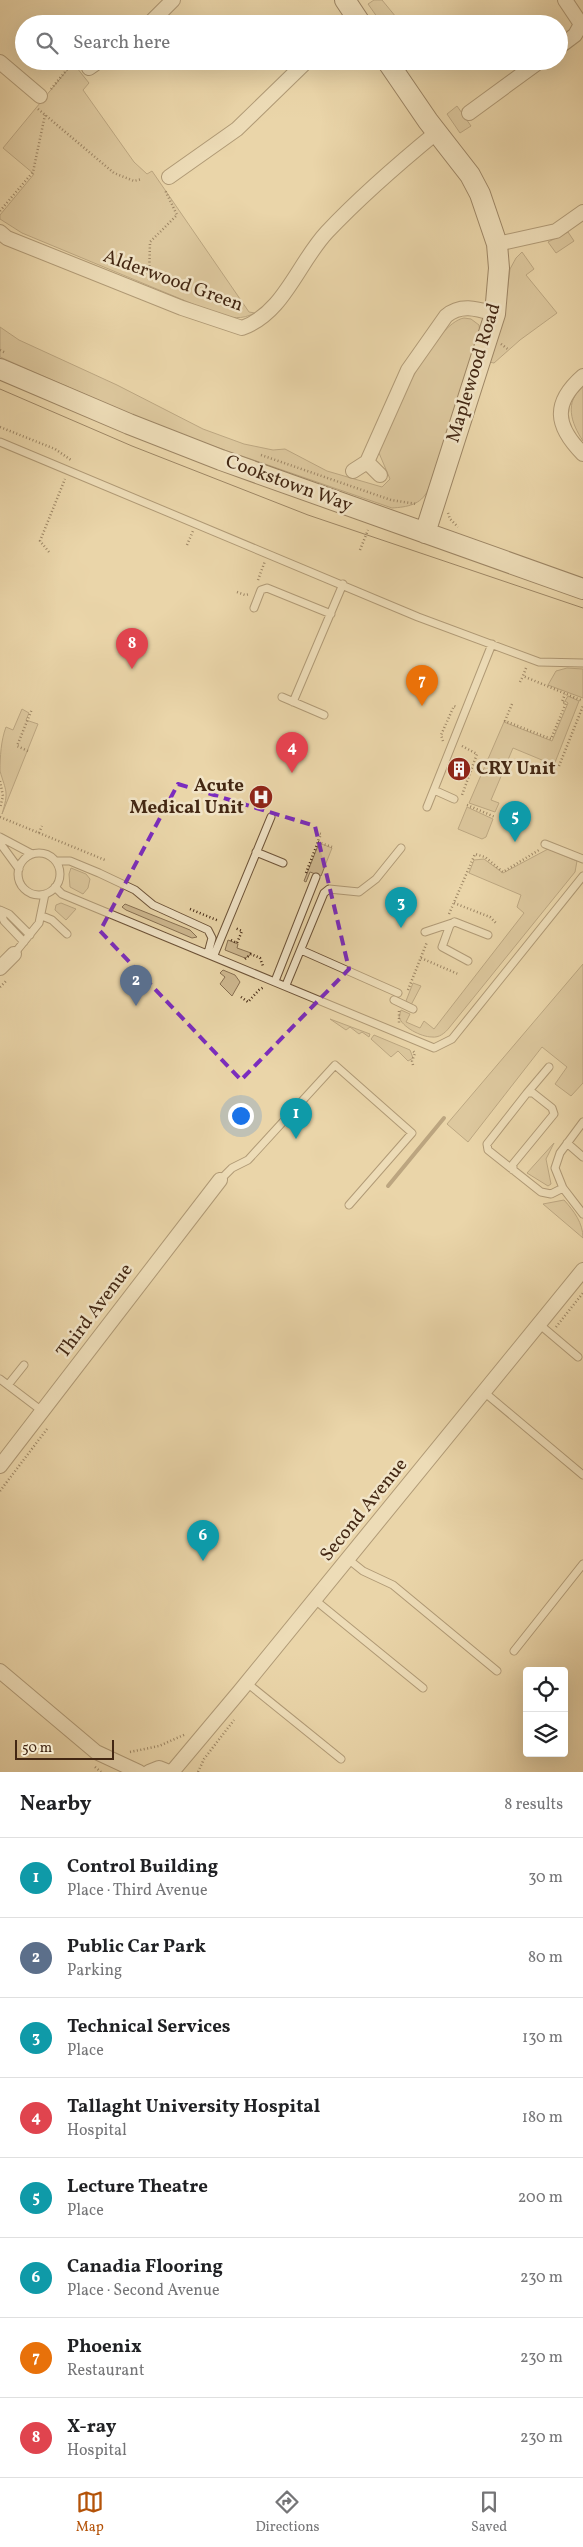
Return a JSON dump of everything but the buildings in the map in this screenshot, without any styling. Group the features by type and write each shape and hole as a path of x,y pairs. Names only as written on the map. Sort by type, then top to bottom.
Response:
{"street":[{"path":"158,15 173,0"},
{"path":"345,0 353,15"},
{"path":"565,0 581,24 575,35 568,40"},
{"path":"0,62 42,98"},
{"path":"169,178 237,129 298,70"},
{"name":"Maplewood Road","path":"393,70 470,175 480,194 497,244 499,278 495,314 425,533"},
{"path":"469,113 528,70"},
{"name":"Alderwood Green","path":"0,232 7,238 174,305 242,328 265,316 326,233 374,184 437,132"},
{"path":"497,244 556,231 583,212"},
{"path":"353,471 367,462 408,370 446,316 453,310 463,307 495,314"},
{"name":"Cookstown Way","path":"4,362 129,424 583,589"},
{"path":"583,376 570,387 562,400 560,414 562,427 583,454"},
{"path":"367,462 380,475"},
{"path":"0,968 14,954"},
{"name":"Third Avenue","path":"0,1466 220,1180"},
{"name":"Second Avenue","path":"170,1772 247,1683 583,1270"},
{"path":"0,1671 96,1752 139,1772"},
{"path":"149,1772 159,1768 170,1772"}],"lane":[{"path":"0,442 418,617 539,662 583,664"},
{"path":"293,702 343,584"},
{"path":"254,608 261,590 267,588 331,614"},
{"path":"427,806 492,644"},
{"path":"282,697 324,715"},
{"path":"434,790 458,799"},
{"path":"211,954 226,924 271,817"},
{"path":"0,837 32,854 46,854 56,861 70,861 99,873 135,890 153,905 208,930 212,938 211,954"},
{"path":"0,842 19,869"},
{"path":"545,844 583,859"},
{"path":"286,985 324,892 336,889 359,892 376,879 400,848"},
{"path":"256,852 282,863"},
{"path":"32,854 21,862 18,876 24,889 37,895 45,894 55,887 60,874 56,861"},
{"path":"55,887 62,894 286,985 434,1048 452,1039 583,876"},
{"path":"275,981 316,877"},
{"path":"14,954 30,935 42,916 45,894"},
{"path":"0,911 9,914 30,935"},
{"path":"0,911 4,921 24,942"},
{"path":"42,916 52,920 67,934"},
{"path":"424,932 454,922 488,935"},
{"path":"454,922 450,925 442,947 468,961"},
{"path":"300,950 398,993"},
{"path":"394,1000 413,1009"},
{"path":"220,1180 232,1168 248,1160 335,1065 412,1133 349,1205"},
{"path":"549,1067 487,1144 488,1150 540,1192 551,1194 563,1188"},
{"path":"513,1170 513,1164 554,1114 552,1108 533,1093 527,1093"},
{"path":"583,1122 560,1153 555,1168 563,1188 583,1214"},
{"path":"567,1143 583,1157"},
{"path":"539,1324 578,1357"},
{"path":"8,1385 24,1365"},
{"path":"0,1379 42,1411"},
{"path":"484,1392 583,1475"},
{"path":"348,1559 363,1570 393,1585 497,1671"},
{"path":"514,1651 583,1564"},
{"path":"315,1600 424,1688"},
{"path":"247,1683 341,1759"}],"path":[{"path":"0,210 33,172 45,115 42,98 66,70"},
{"path":"45,115 114,172 134,181 142,179"},
{"path":"149,280 150,242 177,215 168,200 169,195"},
{"path":"499,343 509,350"},
{"path":"0,350 4,362"},
{"path":"0,427 55,449 72,461 71,466"},
{"path":"253,453 391,500 417,504"},
{"path":"49,552 40,541 67,475"},
{"path":"360,550 367,530 374,533"},
{"path":"257,584 268,553"},
{"path":"237,592 245,595 255,592"},
{"path":"518,664 526,668 520,682"},
{"path":"523,676 583,701"},
{"path":"512,704 505,721 551,739 566,703 562,702 565,693"},
{"path":"440,749 443,742 441,735 454,706 466,710"},
{"path":"559,766 583,706"},
{"path":"28,751 16,746 32,709"},
{"path":"458,799 477,754 461,748 465,739"},
{"path":"0,781 3,796 0,808"},
{"path":"467,805 495,817"},
{"path":"0,817 105,860"},
{"path":"39,833 42,826"},
{"path":"313,885 303,881 321,834 314,832"},
{"path":"318,842 332,847"},
{"path":"460,889 475,854 485,857 503,872 535,854 545,844"},
{"path":"454,903 490,917 497,924"},
{"path":"190,909 242,931 237,943 227,938"},
{"path":"239,957 246,959 251,954 260,958 261,964 268,968"},
{"path":"421,958 458,974"},
{"path":"241,997 248,1002 259,990 271,988"},
{"path":"408,1048 415,1054 412,1061 413,1065"},
{"path":"125,1753 160,1746 187,1733"}],"highlighted area":[{"path":"178,784 315,826 349,969 241,1080 100,931"}],"shaded area":[{"path":"374,0 382,0 394,15 376,15 368,4"},
{"path":"67,70 79,70 89,83 83,90 134,162 147,174 152,171 249,312 255,313 236,318 217,314 22,233 0,219 0,215 34,174 3,148"},
{"path":"457,106 471,126 460,133 447,114"},
{"path":"568,232 574,241 556,253 548,242"},
{"path":"522,252 534,269 526,275 557,313 520,340 494,363 489,362 505,309 510,269"},
{"path":"464,318 471,319 479,325 480,332 428,490 422,499 417,502 398,508 392,508 164,429 0,357 0,327 19,340 117,385 203,429 244,444 273,450 285,449 327,471 382,487 390,479 379,449 392,417 414,375 439,337 452,324"},
{"path":"583,386 583,441 575,427 571,406 577,392"},
{"path":"567,668 583,669 583,698 548,685 556,671"},
{"path":"568,696 579,701 554,765 513,748 491,800 499,803 495,812 469,803 504,722 552,741 568,703 565,701"},
{"path":"22,709 29,713 26,720 38,724 2,814 6,796 0,771 3,737 6,727 13,730"},
{"path":"467,807 493,819 486,837 482,839 458,829"},
{"path":"319,843 332,848 321,876 310,872 306,882 304,881"},
{"path":"548,849 577,861 575,872 446,1032 437,1037 428,1037 408,1028 399,1017 401,1010 410,1014 406,1022 420,1028 424,1021 434,1029 524,913 517,907 521,895 469,873 474,860 484,859 503,873"},
{"path":"71,868 86,874 90,879 88,888 83,894 70,887 69,874"},
{"path":"61,903 76,909 66,920 55,910 56,905"},
{"path":"125,904 190,930 197,937 192,938 126,910 122,907"},
{"path":"228,940 238,944 237,948 251,953 245,958 225,950"},
{"path":"583,964 583,1083 571,1096 555,1084 567,1067 542,1047 468,1142 447,1124"},
{"path":"223,970 235,975 240,982 232,996 220,984 225,977 220,973"},
{"path":"413,983 421,986 411,1005 406,1001"},
{"path":"330,1019 370,1034 369,1037 362,1032 359,1034 350,1027 346,1030"},
{"path":"374,1035 410,1050 413,1058 408,1061 398,1051 391,1057 371,1039"},
{"path":"554,1143 546,1159 551,1184 548,1186 527,1173"},
{"path":"564,1200 577,1217 583,1238 543,1204"}],"waterway":[{"path":"388,1186 444,1118"}],"tram line":[{"path":"0,389 132,446 308,515 583,608"}],"place":[{"name":"X-ray","path":"132,669"},
{"name":"Phoenix","path":"422,706"},
{"name":"CRY Unit","path":"459,769"},
{"name":"Tallaght University Hospital","path":"292,773"},
{"name":"Acute Medical Unit","path":"261,797"},
{"name":"Lecture Theatre","path":"515,842"},
{"name":"Technical Services","path":"401,928"},
{"name":"Public Car Park","path":"136,1006"},
{"name":"Control Building","path":"296,1139"},
{"name":"Canadia Flooring","path":"203,1561"}]}
